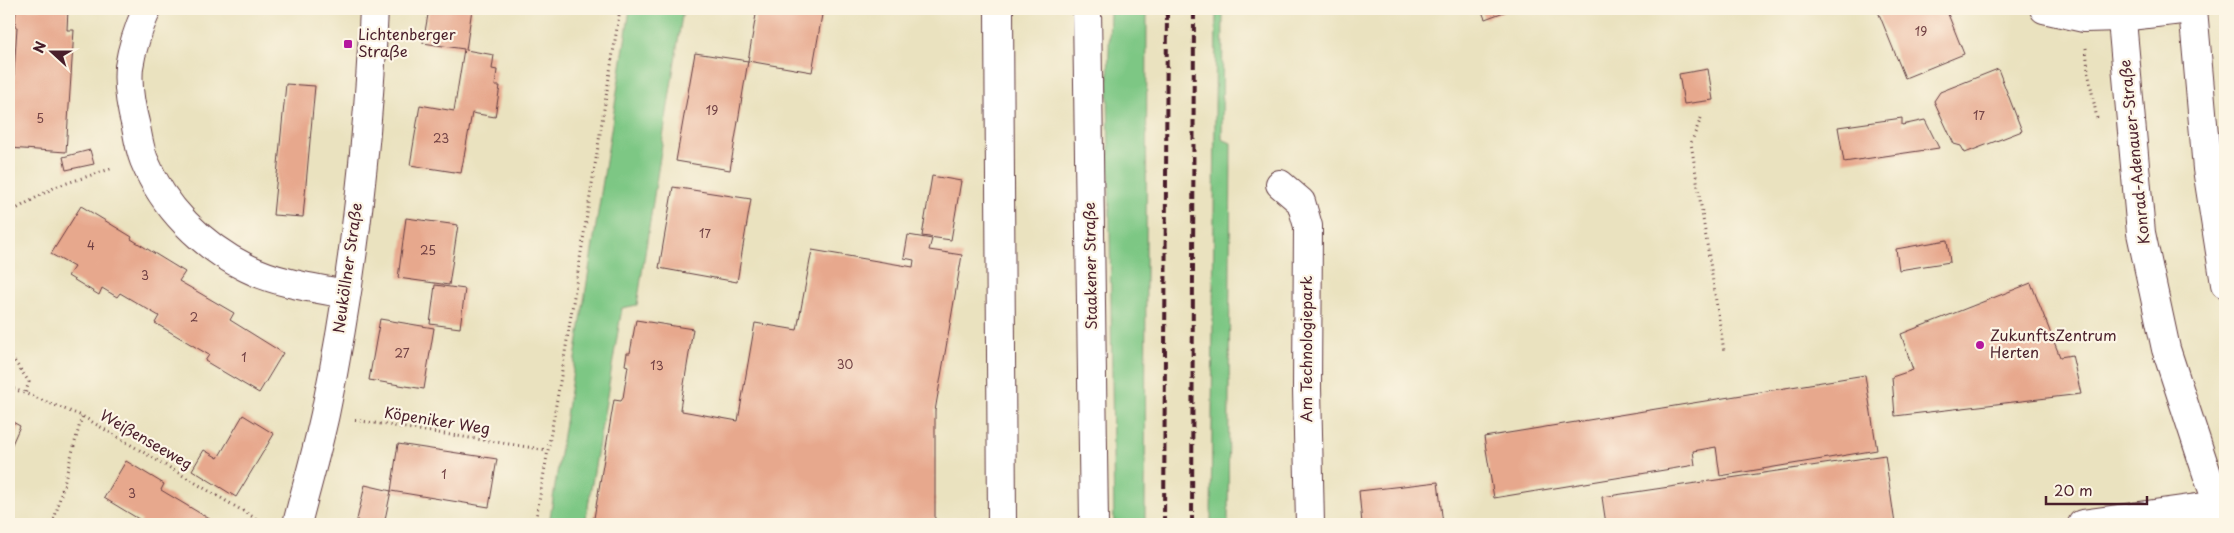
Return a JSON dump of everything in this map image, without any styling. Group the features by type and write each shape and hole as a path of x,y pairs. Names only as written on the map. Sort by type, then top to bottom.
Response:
{"street":[{"path":"147,9 132,58 129,81 132,114 143,159 156,186 194,232 219,252 248,269 282,281 346,294"},
{"name":"Neuköllner Straße","path":"297,524 324,416 346,294 367,129 374,9"},
{"path":"999,9 1002,524"},
{"name":"Staakener Straße","path":"1088,9 1094,524"},
{"path":"2044,9 2084,18 2121,13 2192,9 2207,170 2225,284"},
{"name":"Konrad-Adenauer-Straße","path":"2121,13 2141,233 2166,349 2222,514"},
{"name":"Am Technologiepark","path":"1280,184 1300,202 1308,226 1307,388 1310,524"},
{"path":"2082,524 2222,514"}],"path":[{"path":"535,524 546,450 564,359 620,9"},
{"path":"1701,118 1691,143 1724,351"},
{"path":"9,213 55,187 143,159"},
{"path":"9,353 29,382 25,394"},
{"name":"Weißenseeweg","path":"9,387 82,416 265,524"},
{"path":"53,524 82,416"},
{"name":"Köpeniker Weg","path":"324,416 546,450"}],"green space":[{"path":"630,9 683,9 637,305 622,308 585,524 549,524"},
{"path":"1110,9 1147,9 1145,524 1114,524 1108,85"},
{"path":"1216,9 1223,9 1222,139 1231,143 1228,524 1211,524"}],"building":[{"path":"16,9 68,9 67,30 74,30 66,152 9,148 17,27 15,27"},
{"path":"429,9 472,9 466,50 494,55 492,69 497,70 495,86 500,86 495,117 472,113 461,173 410,165 420,105 454,111 464,49 423,43"},
{"path":"757,9 823,9 812,72 748,61"},
{"path":"1481,9 1512,9 1485,19"},
{"path":"1877,9 1946,9 1964,54 1905,78"},
{"path":"695,53 748,61 730,170 676,161"},
{"path":"1708,69 1713,100 1684,104 1679,74"},
{"path":"1998,69 2022,131 1965,153 1961,146 1954,144 1934,101 1940,92"},
{"path":"286,84 315,86 303,217 273,215"},
{"path":"1902,118 1902,125 1925,120 1939,148 1844,162 1838,127"},
{"path":"90,150 94,164 66,170 63,157"},
{"path":"932,176 961,181 951,240 922,236"},
{"path":"673,187 751,199 737,282 659,268"},
{"path":"81,206 185,272 179,281 234,313 230,320 283,353 259,393 205,361 209,355 155,323 159,316 120,293 117,297 102,288 99,295 68,276 74,267 51,254"},
{"path":"406,218 458,225 449,285 398,278"},
{"path":"908,235 932,239 929,250 962,255 935,411 935,518 928,524 593,524 614,400 621,401 623,398 628,366 625,365 627,353 630,353 636,320 693,329 680,409 682,411 738,421 755,323 797,330 812,250 913,267 914,260 904,258"},
{"path":"1947,240 1950,262 1899,270 1896,249"},
{"name":"ZukunftsZentrum Herten","path":"2031,283 2060,357 2072,355 2081,394 1895,416 1892,377 1913,370 1901,334"},
{"path":"435,285 465,289 460,328 430,324"},
{"path":"380,319 434,328 424,389 369,380"},
{"path":"1865,375 1877,450 1720,476 1716,447 1693,451 1695,465 1494,498 1484,437"},
{"path":"243,415 274,434 236,497 192,470 204,450 218,458"},
{"path":"9,420 20,426 9,451"},
{"path":"398,444 497,459 489,507 391,491"},
{"path":"1885,455 1895,524 1606,524 1602,497"},
{"path":"126,461 164,484 161,490 218,524 140,524 142,521 104,498"},
{"path":"1438,482 1443,524 1362,524 1359,491"},
{"path":"365,485 391,491 384,524 356,524"}],"railway":[{"path":"1164,524 1167,9"},
{"path":"1192,524 1194,9"}],"place":[{"name":"Lichtenberger Straße","path":"348,44"},
{"name":"ZukunftsZentrum Herten","path":"1980,345"}]}
